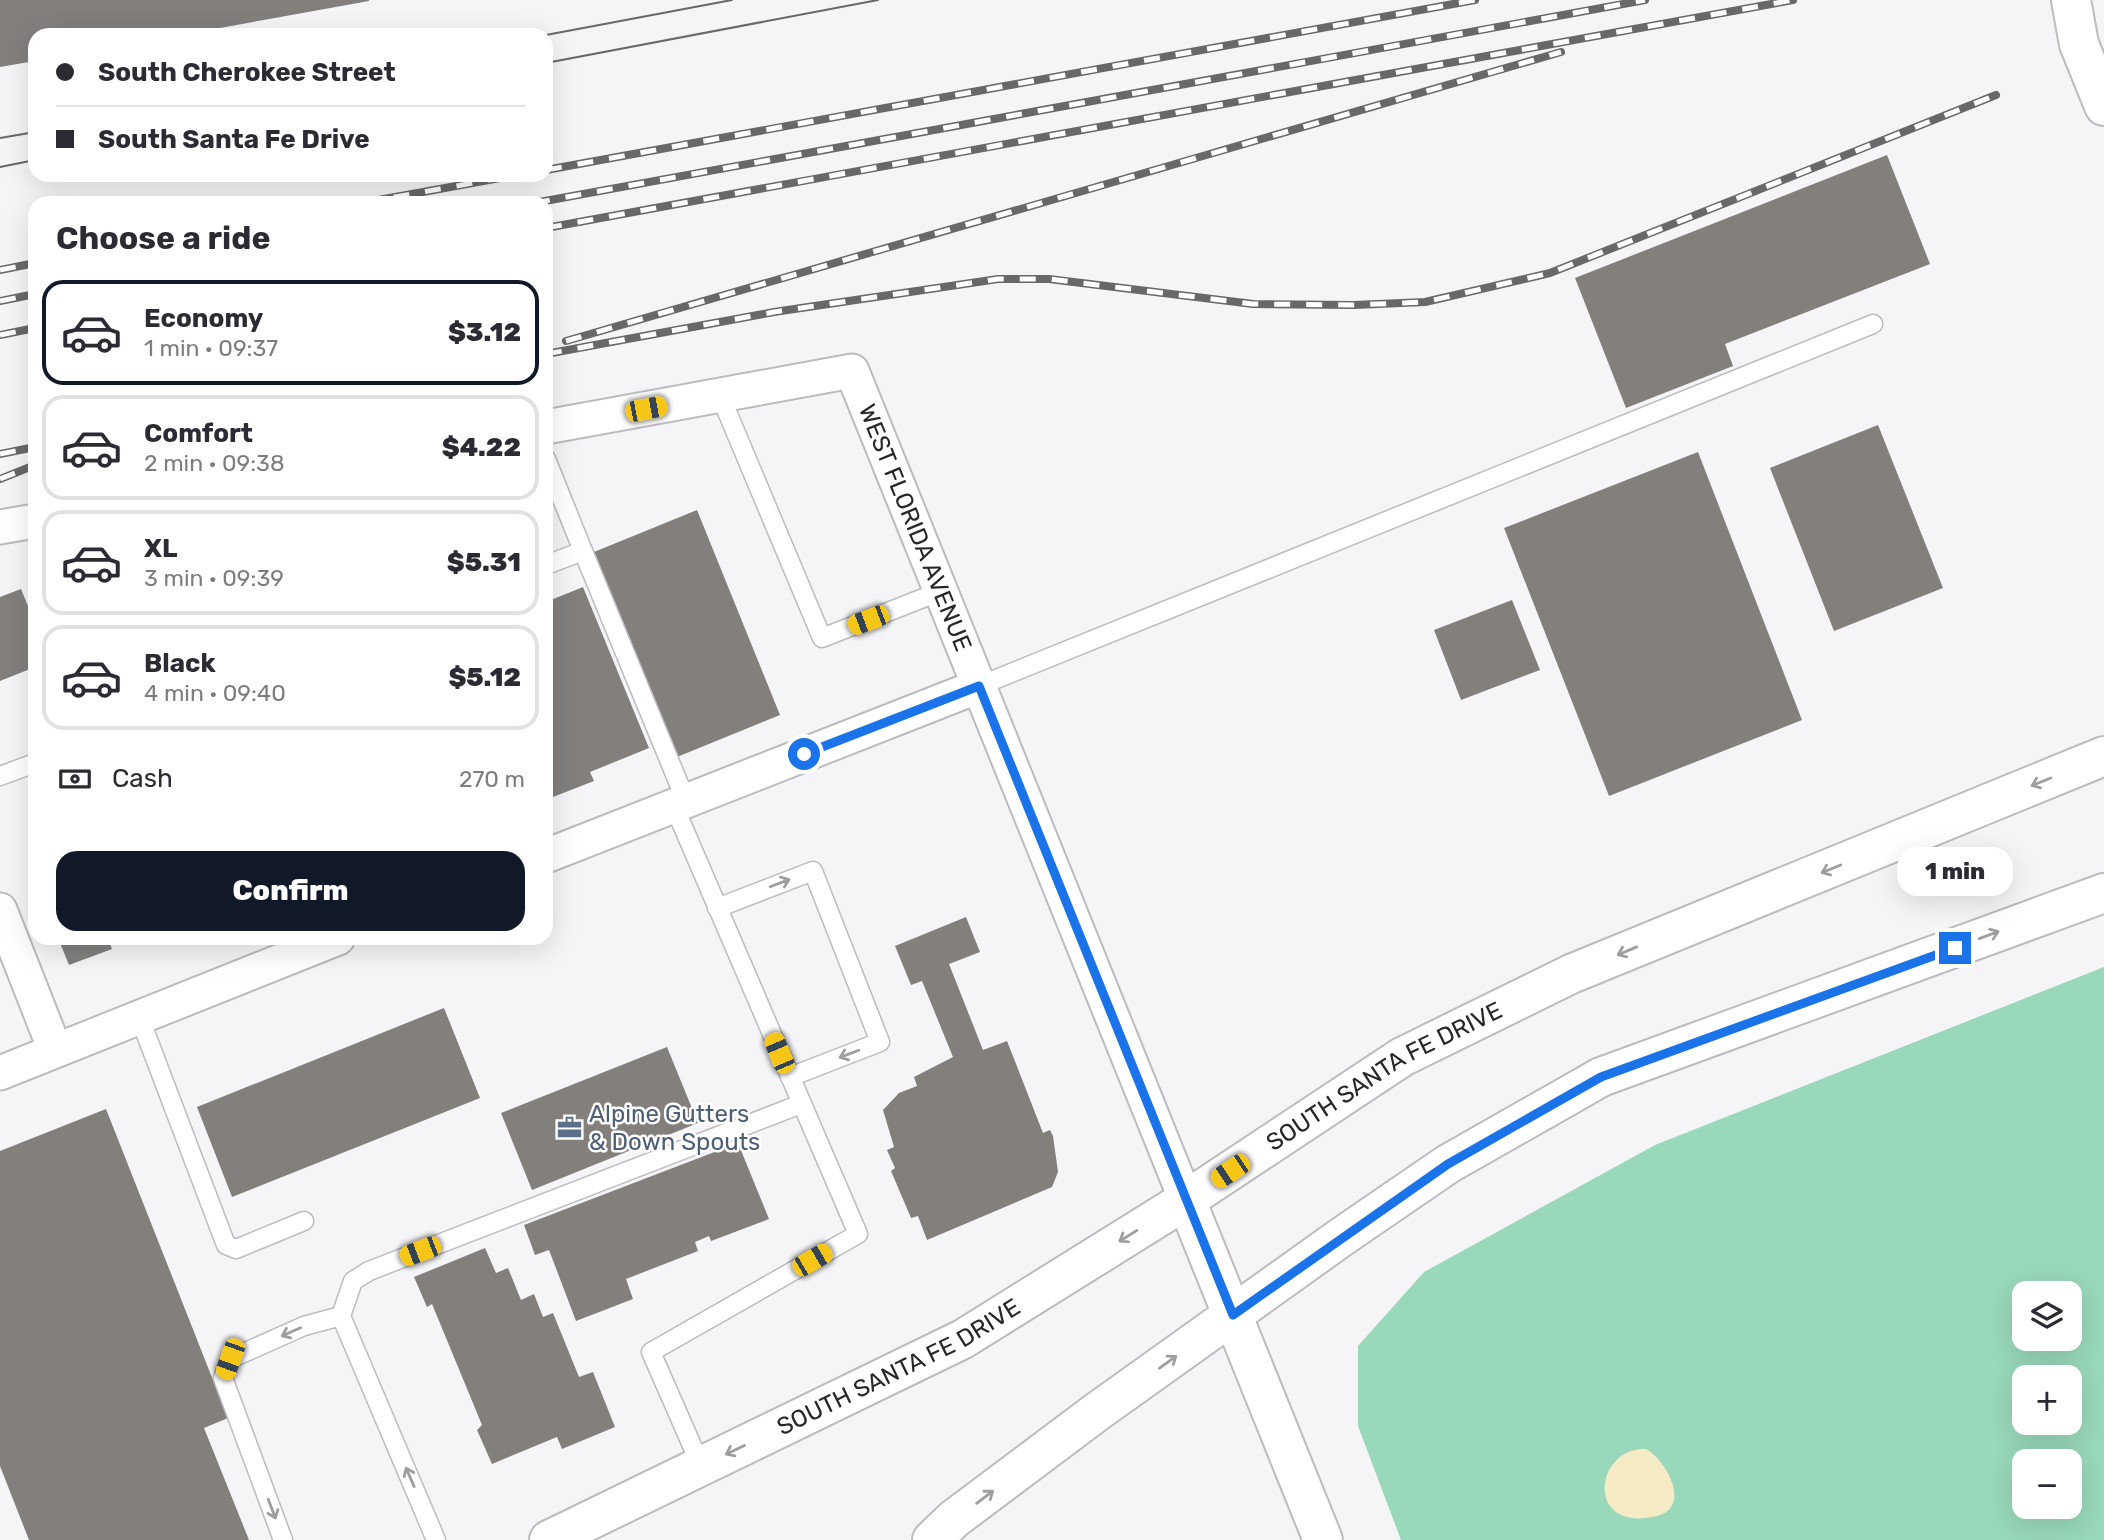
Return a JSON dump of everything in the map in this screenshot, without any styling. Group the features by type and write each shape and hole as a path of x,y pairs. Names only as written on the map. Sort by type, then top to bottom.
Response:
{"main road":[{"path":"2046,0 2079,44"},
{"path":"2071,0 2079,44 2104,106"},
{"name":"SOUTH SANTA FE DRIVE","path":"549,1540 963,1339 1186,1200 1402,1057 1559,980 2104,756"},
{"path":"932,1540 954,1519 1098,1411 1448,1164 1601,1077 2104,893"},
{"name":"WEST FLORIDA AVENUE","path":"1186,1200 1323,1540"}],"street":[{"name":"WEST FLORIDA AVENUE","path":"720,395 852,370 1186,1200"},
{"path":"553,426 720,395"},
{"path":"0,527 28,522"},
{"path":"553,853 979,686"},
{"path":"0,910 55,1050"},
{"path":"3,1068 320,945"}],"lane":[{"path":"979,686 1873,324"},
{"path":"720,395 822,638 941,591"},
{"path":"553,476 680,804 717,908 858,1234 651,1352 701,1466"},
{"path":"553,562 583,551"},
{"path":"0,776 28,766"},
{"path":"717,908 813,871 880,1042 790,1077"},
{"path":"139,1016 226,1245 236,1249 304,1222"},
{"path":"436,1540 341,1316 353,1281 369,1271 801,1104"},
{"path":"283,1540 223,1378 230,1359 303,1326 341,1316"}],"green space":[{"path":"2104,967 2104,1540 1401,1540 1358,1426 1358,1346 1424,1272 1655,1145"}],"sand":[{"path":"1646,1449 1661,1462 1667,1472 1674,1493 1673,1503 1668,1511 1657,1516 1633,1518 1617,1513 1608,1502 1605,1488 1608,1474 1616,1461 1629,1452"}],"building":[{"path":"0,0 369,0 220,28 28,28 28,62 0,67"},
{"path":"1887,155 1930,264 1725,344 1733,366 1626,408 1575,278"},
{"path":"1878,425 1943,588 1834,631 1770,468"},
{"path":"1698,452 1802,720 1609,796 1504,528"},
{"path":"697,510 780,715 677,757 594,552"},
{"path":"583,587 649,748 590,772 594,781 553,797 553,599"},
{"path":"21,589 28,606 28,670 0,681 0,597"},
{"path":"1512,600 1540,670 1461,700 1434,630"},
{"path":"966,917 980,952 949,964 983,1050 1007,1041 1043,1133 1050,1130 1053,1136 1058,1172 1052,1187 927,1240 918,1216 911,1218 891,1171 895,1168 887,1150 894,1147 883,1110 899,1093 917,1086 914,1077 953,1057 922,981 911,985 895,946"},
{"path":"61,945 111,945 112,949 69,965"},
{"path":"444,1008 480,1098 232,1197 197,1107"},
{"path":"667,1047 698,1123 532,1190 501,1113"},
{"path":"106,1109 228,1418 204,1428 249,1540 29,1540 0,1466 0,1151"},
{"path":"738,1143 769,1219 711,1241 709,1236 695,1242 698,1251 626,1279 633,1299 576,1321 549,1250 535,1255 524,1225"},
{"path":"485,1248 496,1273 508,1268 521,1300 534,1294 543,1317 553,1313 579,1377 593,1372 615,1427 562,1449 557,1437 492,1464 477,1430 482,1425 432,1304 427,1307 414,1277"}],"tram line":[{"path":"553,34 732,0"},
{"path":"553,62 878,0"},
{"path":"0,138 28,133"},
{"path":"0,167 28,161"}],"railway":[{"path":"553,169 1475,0"},
{"path":"553,200 1645,0"},
{"path":"553,227 1793,0"},
{"path":"566,341 1561,52"},
{"path":"553,353 774,312 998,279 1049,279 1253,304 1354,305 1425,302 1550,273 1996,95"},
{"path":"401,196 478,182"},
{"path":"0,270 28,264"},
{"path":"0,301 28,295"},
{"path":"0,335 28,329"},
{"path":"0,454 28,448"},
{"path":"0,479 28,468"}],"place":[{"name":"Alpine Gutters & Down Spouts","path":"569,1128"}],"route":[{"path":"804,754 979,686 1233,1315 1448,1164 1601,1077 1955,948"}]}
